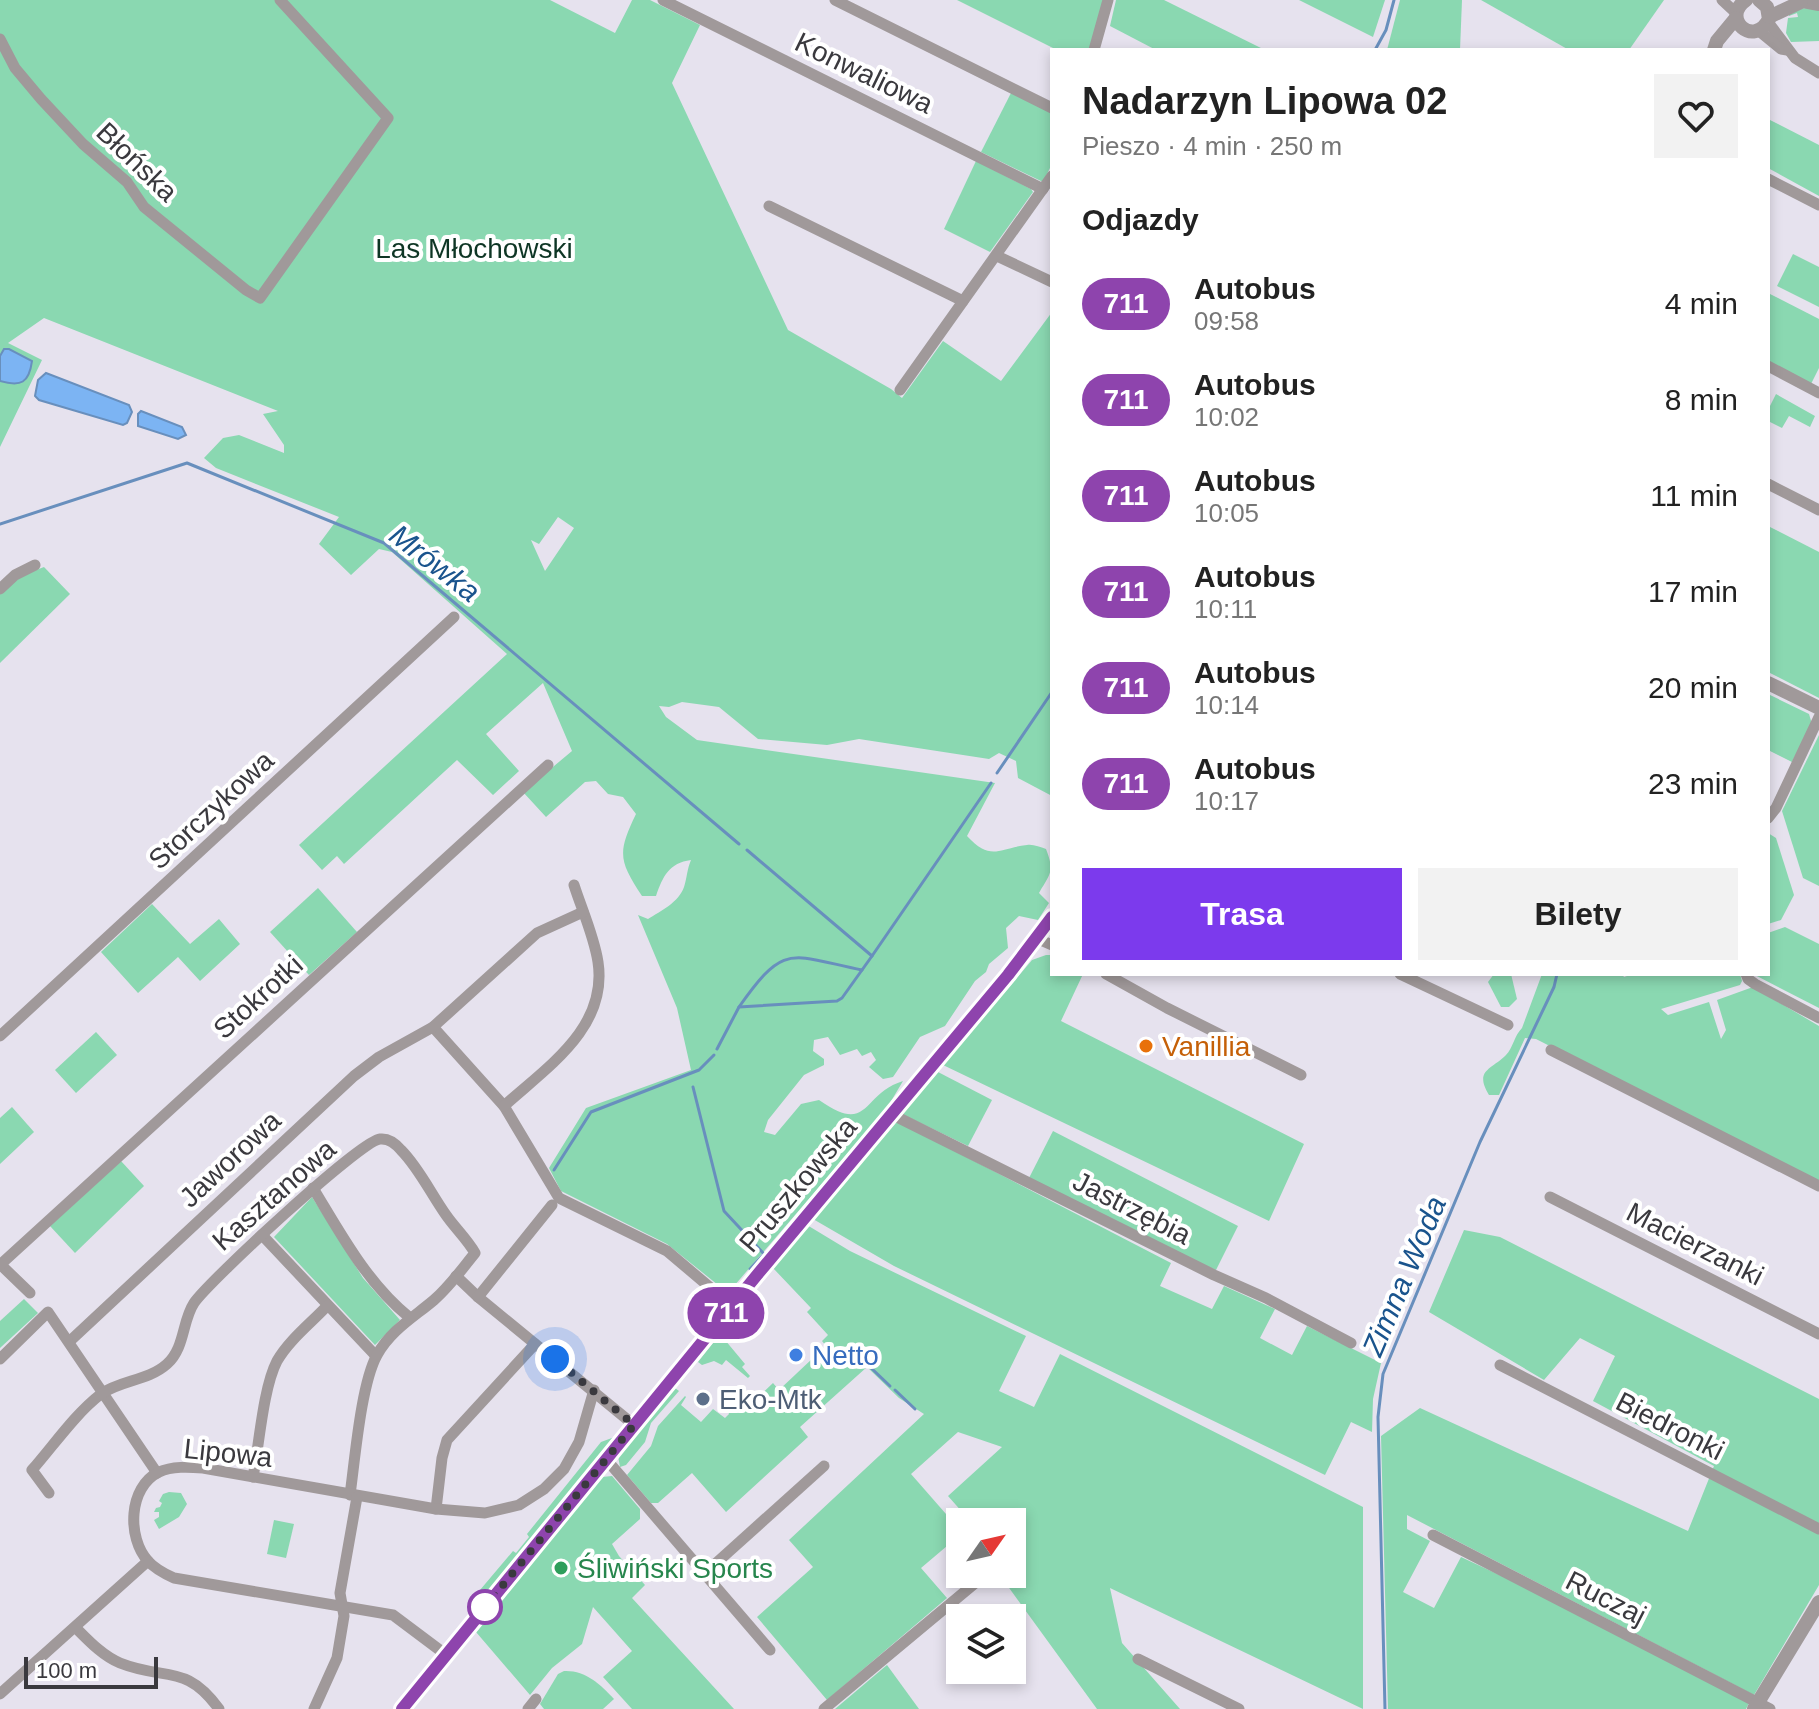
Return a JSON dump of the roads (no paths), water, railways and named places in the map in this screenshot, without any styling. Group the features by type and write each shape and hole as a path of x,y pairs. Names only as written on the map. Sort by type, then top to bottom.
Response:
{"street":[{"name":"Błońska","path":"0,39 15,68 41,99 83,144 127,182 144,207 257,298 262,297 388,118 280,0"},
{"name":"Konwaliowa","path":"663,0 1043,189"},
{"path":"835,0 1050,107"},
{"path":"1095,48 1108,0"},
{"path":"1722,0 1752,12 1781,49 1819,73"},
{"path":"1715,48 1717,41 1752,12 1785,0"},
{"path":"1752,12 1800,1 1819,4"},
{"path":"900,390 1050,179"},
{"path":"1770,180 1819,205"},
{"path":"769,206 963,301"},
{"path":"997,256 1050,281"},
{"path":"1770,367 1819,393"},
{"path":"1770,485 1819,510"},
{"path":"0,589 18,573 35,565"},
{"name":"Storczykowa","path":"0,1036 454,617"},
{"path":"1770,684 1819,708"},
{"path":"1770,816 1819,717"},
{"name":"Stokrotki","path":"0,1264 548,765"},
{"path":"504,1106 568,1049 590,1018 597,992 598,965 574,885"},
{"name":"Jaworowa","path":"70,1341 354,1076 379,1057 433,1027 537,933 583,912"},
{"name":"Pruszkowska","path":"407,1707 445,1654 1050,920"},
{"path":"1036,938 1050,944"},
{"path":"1110,976 1301,1075"},
{"path":"1404,976 1508,1025"},
{"path":"1747,976 1755,984 1819,1018"},
{"path":"433,1027 504,1106 559,1198 667,1251 732,1306"},
{"path":"1551,1050 1819,1186"},
{"name":"Jastrzębia","path":"891,1114 1188,1263 1266,1298 1351,1343"},
{"name":"Kasztanowa","path":"104,1392 149,1376 169,1362 180,1345 192,1305 209,1285 313,1188 369,1144 380,1139 393,1142 404,1152 475,1253 456,1276"},
{"path":"313,1188 367,1275 409,1317"},
{"name":"Macierzanki","path":"1550,1197 1819,1334"},
{"path":"478,1297 552,1205"},
{"path":"262,1235 376,1356"},
{"path":"0,1264 30,1293"},
{"path":"314,1709 337,1658 344,1616 340,1593 367,1385 376,1356 409,1317 435,1299 456,1276 634,1425"},
{"path":"253,1477 270,1379 277,1362 288,1346 327,1306"},
{"path":"0,1359 48,1312 157,1473"},
{"path":"436,1509 447,1440 535,1344"},
{"name":"Biedronki","path":"1500,1365 1819,1529"},
{"name":"Lipowa","path":"148,1561 136,1541 133,1514 141,1493 157,1473 191,1467 436,1509 485,1513 519,1505 544,1489 564,1469 579,1442 594,1390"},
{"path":"49,1493 32,1470 104,1392"},
{"path":"606,1459 770,1650"},
{"path":"704,1574 824,1466"},
{"name":"Ruczaj","path":"1433,1535 1760,1707"},
{"path":"0,1694 148,1561 174,1578 393,1615 445,1654"},
{"path":"824,1709 969,1588"},
{"path":"1760,1707 1819,1602"},
{"path":"76,1628 99,1650 120,1663 190,1680 205,1690 219,1709"},
{"path":"1138,1659 1239,1709"},
{"path":"528,1709 536,1699"}],"water":[{"path":"4,349 32,361 23,382 13,384 0,381 0,356"},
{"path":"46,373 129,405 132,412 127,423 123,425 39,400 35,396 38,380"},
{"path":"141,411 182,427 186,435 178,439 138,426"}],"waterway":[{"name":"Zimna Woda","path":"1376,48 1386,30 1394,0"},
{"name":"Mrówka","path":"0,524 187,463 384,543 739,844"},
{"name":"Mrówka","path":"997,773 1050,695"},
{"name":"Mrówka","path":"747,850 872,956 991,783"},
{"path":"717,1049 739,1007 837,1001 872,956"},
{"path":"739,1007 767,972 790,958 818,960 862,970"},
{"name":"Zimna Woda","path":"1385,1709 1378,1417 1383,1374 1480,1142 1557,976"},
{"path":"554,1170 591,1112 699,1070 714,1055"},
{"path":"693,1087 724,1211 764,1254 750,1269"},
{"path":"868,1365 890,1386"},
{"path":"895,1390 915,1409"}],"place":[{"name":"Vanillia","path":"1146,1046"},
{"name":"Netto","path":"796,1355"},
{"name":"Eko-Mtk","path":"703,1399"},
{"name":"Śliwiński Sports","path":"561,1568"}],"park label":[{"name":"Las Młochowski","path":"474,248"}]}
